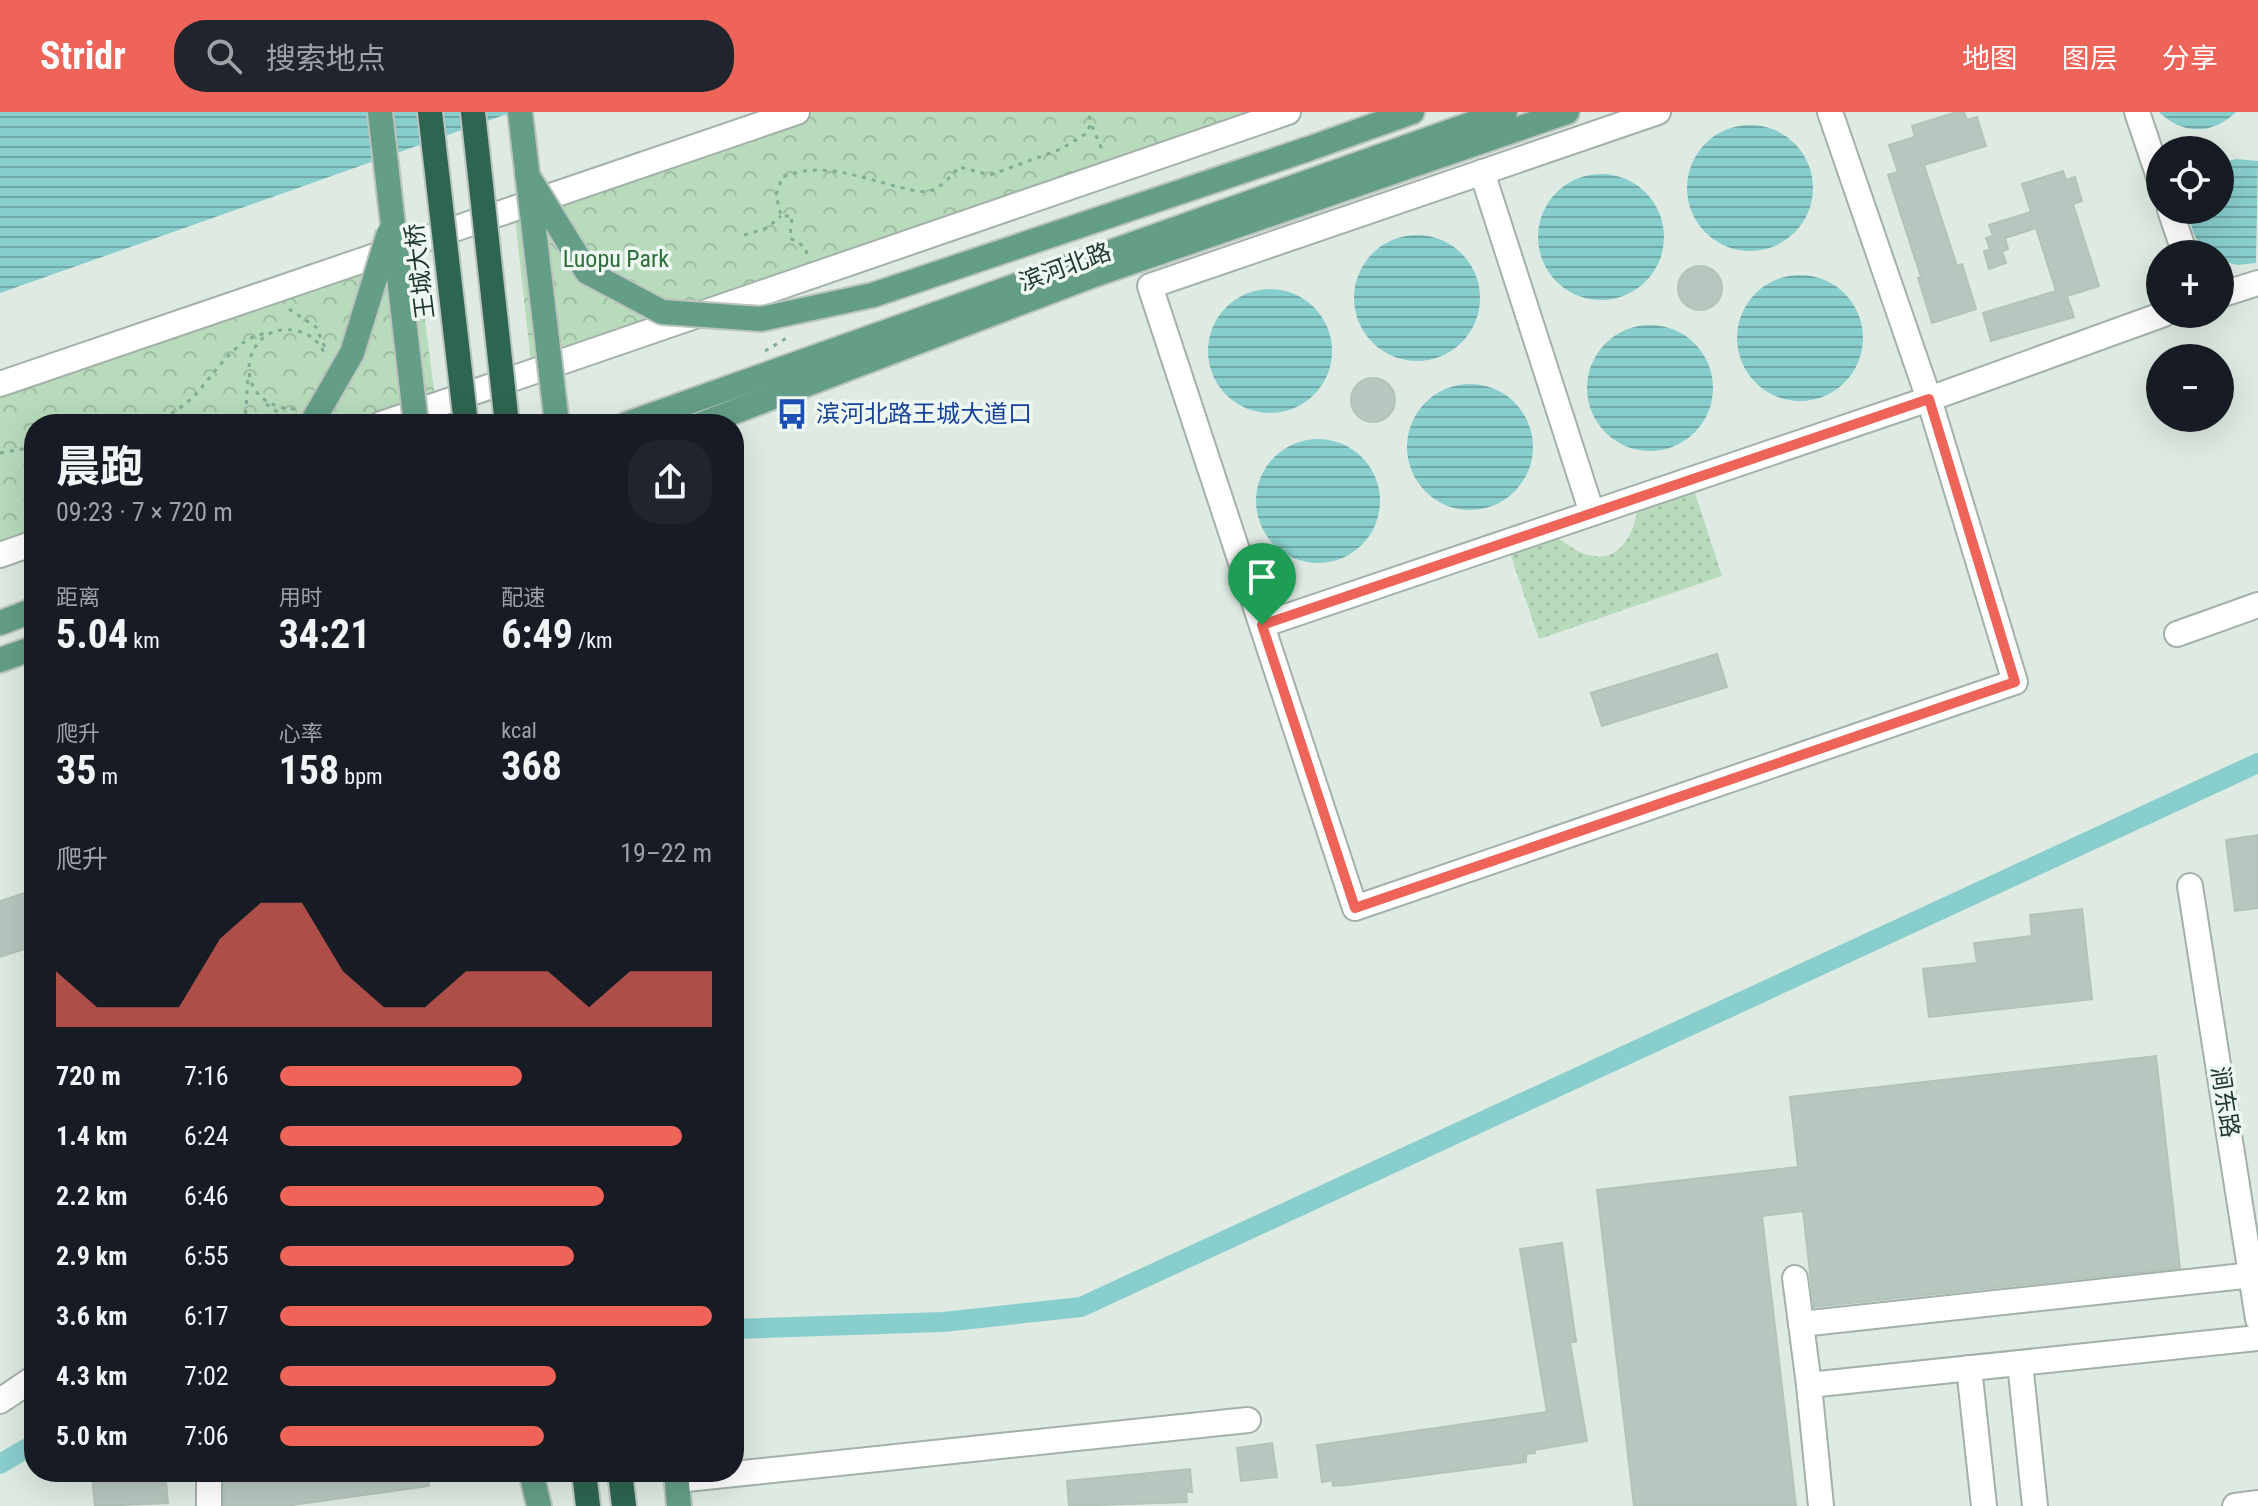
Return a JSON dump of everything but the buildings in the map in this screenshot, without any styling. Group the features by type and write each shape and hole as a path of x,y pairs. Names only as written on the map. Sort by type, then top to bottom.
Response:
{"highway":[{"name":"王城大桥","path":"430,112 465,414"},
{"path":"473,112 506,414"},
{"path":"585,1482 588,1506"},
{"path":"621,1482 624,1506"}],"main road":[{"path":"380,112 415,414"},
{"path":"520,112 556,414"},
{"path":"527,175 587,272 662,312 761,319 873,295 1412,112"},
{"name":"滨河北路","path":"655,414 1505,112"},
{"name":"滨河北路","path":"728,414 1091,276 1567,112"},
{"path":"310,414 352,353 392,223"},
{"path":"0,623 24,614"},
{"path":"0,660 24,652"},
{"path":"534,1482 540,1506"},
{"path":"538,1482 540,1506"},
{"path":"576,1482 577,1506"},
{"path":"677,1482 679,1506"}],"street":[{"path":"0,384 797,112"},
{"path":"410,414 1288,112"},
{"path":"1658,112 1150,286 1355,908 2015,682 1929,399 1830,112"},
{"path":"2137,112 2146,139"},
{"path":"1482,172 1592,513"},
{"path":"2234,291 2258,283"},
{"path":"1262,625 1929,399 2146,321"},
{"path":"0,555 24,547"},
{"path":"2177,634 2258,605"},
{"name":"涧东路","path":"2190,886 2258,1319"},
{"path":"1801,1324 2253,1275"},
{"path":"1795,1278 1821,1506"},
{"path":"1809,1385 2258,1338"},
{"path":"2020,1363 2035,1506"},
{"path":"1969,1368 1984,1506"},
{"path":"0,1401 24,1385"},
{"path":"744,1469 1248,1420"},
{"path":"209,1482 209,1506"},
{"path":"2235,1506 2258,1503"}],"path":[{"path":"1088,112 1098,146 1125,168"},
{"path":"781,216 776,195 782,177 795,172 835,169 912,190 929,191 942,185 959,167 990,175 1061,149 1087,133 1091,122"},
{"path":"744,235 767,228 781,216 792,216 790,238 805,247 813,275"},
{"path":"169,414 188,402 251,337 287,329 308,334 321,344 328,360 325,342 316,327 304,317 258,296"},
{"path":"246,414 249,360 256,345 270,333"},
{"path":"249,360 249,378 263,401 282,414"},
{"path":"263,401 279,409 304,414"},
{"path":"0,453 24,449"}],"green space":[{"name":"Luopu Park","path":"797,112 1288,112 532,372 514,209"},
{"path":"415,243 436,405 410,414 24,414 24,547 0,555 0,384"},
{"path":"1694,490 1722,576 1539,639 1510,553 1557,537 1585,554 1597,557 1608,555 1618,550 1626,540 1638,509"}],"water":[{"path":"0,112 513,112 0,293"},
{"path":"2159,112 2236,112 2218,125 2198,129 2178,125"},
{"path":"1750,125 1774,130 1794,144 1808,164 1813,188 1808,212 1794,232 1774,246 1750,251 1726,246 1706,232 1692,212 1687,188 1692,164 1706,144 1726,130"},
{"path":"2234,160 2258,161 2256,263 2234,264 2234,240 2198,240 2191,225 2234,224"},
{"path":"1601,174 1625,179 1645,193 1659,213 1664,237 1659,261 1645,281 1625,295 1601,300 1577,295 1557,281 1543,261 1538,237 1543,213 1557,193 1577,179"},
{"path":"1417,235 1441,240 1461,254 1475,274 1480,298 1475,322 1461,342 1441,356 1417,361 1393,356 1373,342 1359,322 1354,298 1359,274 1373,254 1393,240"},
{"path":"1800,275 1824,280 1844,294 1858,314 1863,338 1858,362 1844,382 1824,396 1800,401 1776,396 1756,382 1742,362 1737,338 1742,314 1756,294 1776,280"},
{"path":"1270,289 1294,294 1314,307 1327,327 1332,351 1327,375 1314,395 1294,408 1270,413 1246,408 1226,395 1213,375 1208,351 1213,327 1226,307 1246,294"},
{"path":"1650,325 1674,330 1694,344 1708,364 1713,388 1708,412 1694,432 1674,446 1650,451 1626,446 1606,432 1592,412 1587,388 1592,364 1606,344 1626,330"},
{"path":"1470,384 1494,389 1514,403 1528,423 1533,447 1528,471 1514,491 1494,505 1470,510 1446,505 1426,491 1412,471 1407,447 1412,423 1426,403 1446,389"},
{"path":"1318,439 1342,444 1362,457 1375,477 1380,501 1375,525 1362,545 1342,558 1318,563 1294,558 1274,545 1261,525 1256,501 1261,477 1274,457 1294,444"}],"waterway":[{"path":"744,1329 943,1322 1081,1307 2258,763"},
{"path":"0,1464 24,1450"}],"place":[{"name":"滨河北路王城大道口","path":"792,414"}],"route":[{"path":"1929,399 2015,682 1355,908 1262,625 1929,399"}]}
